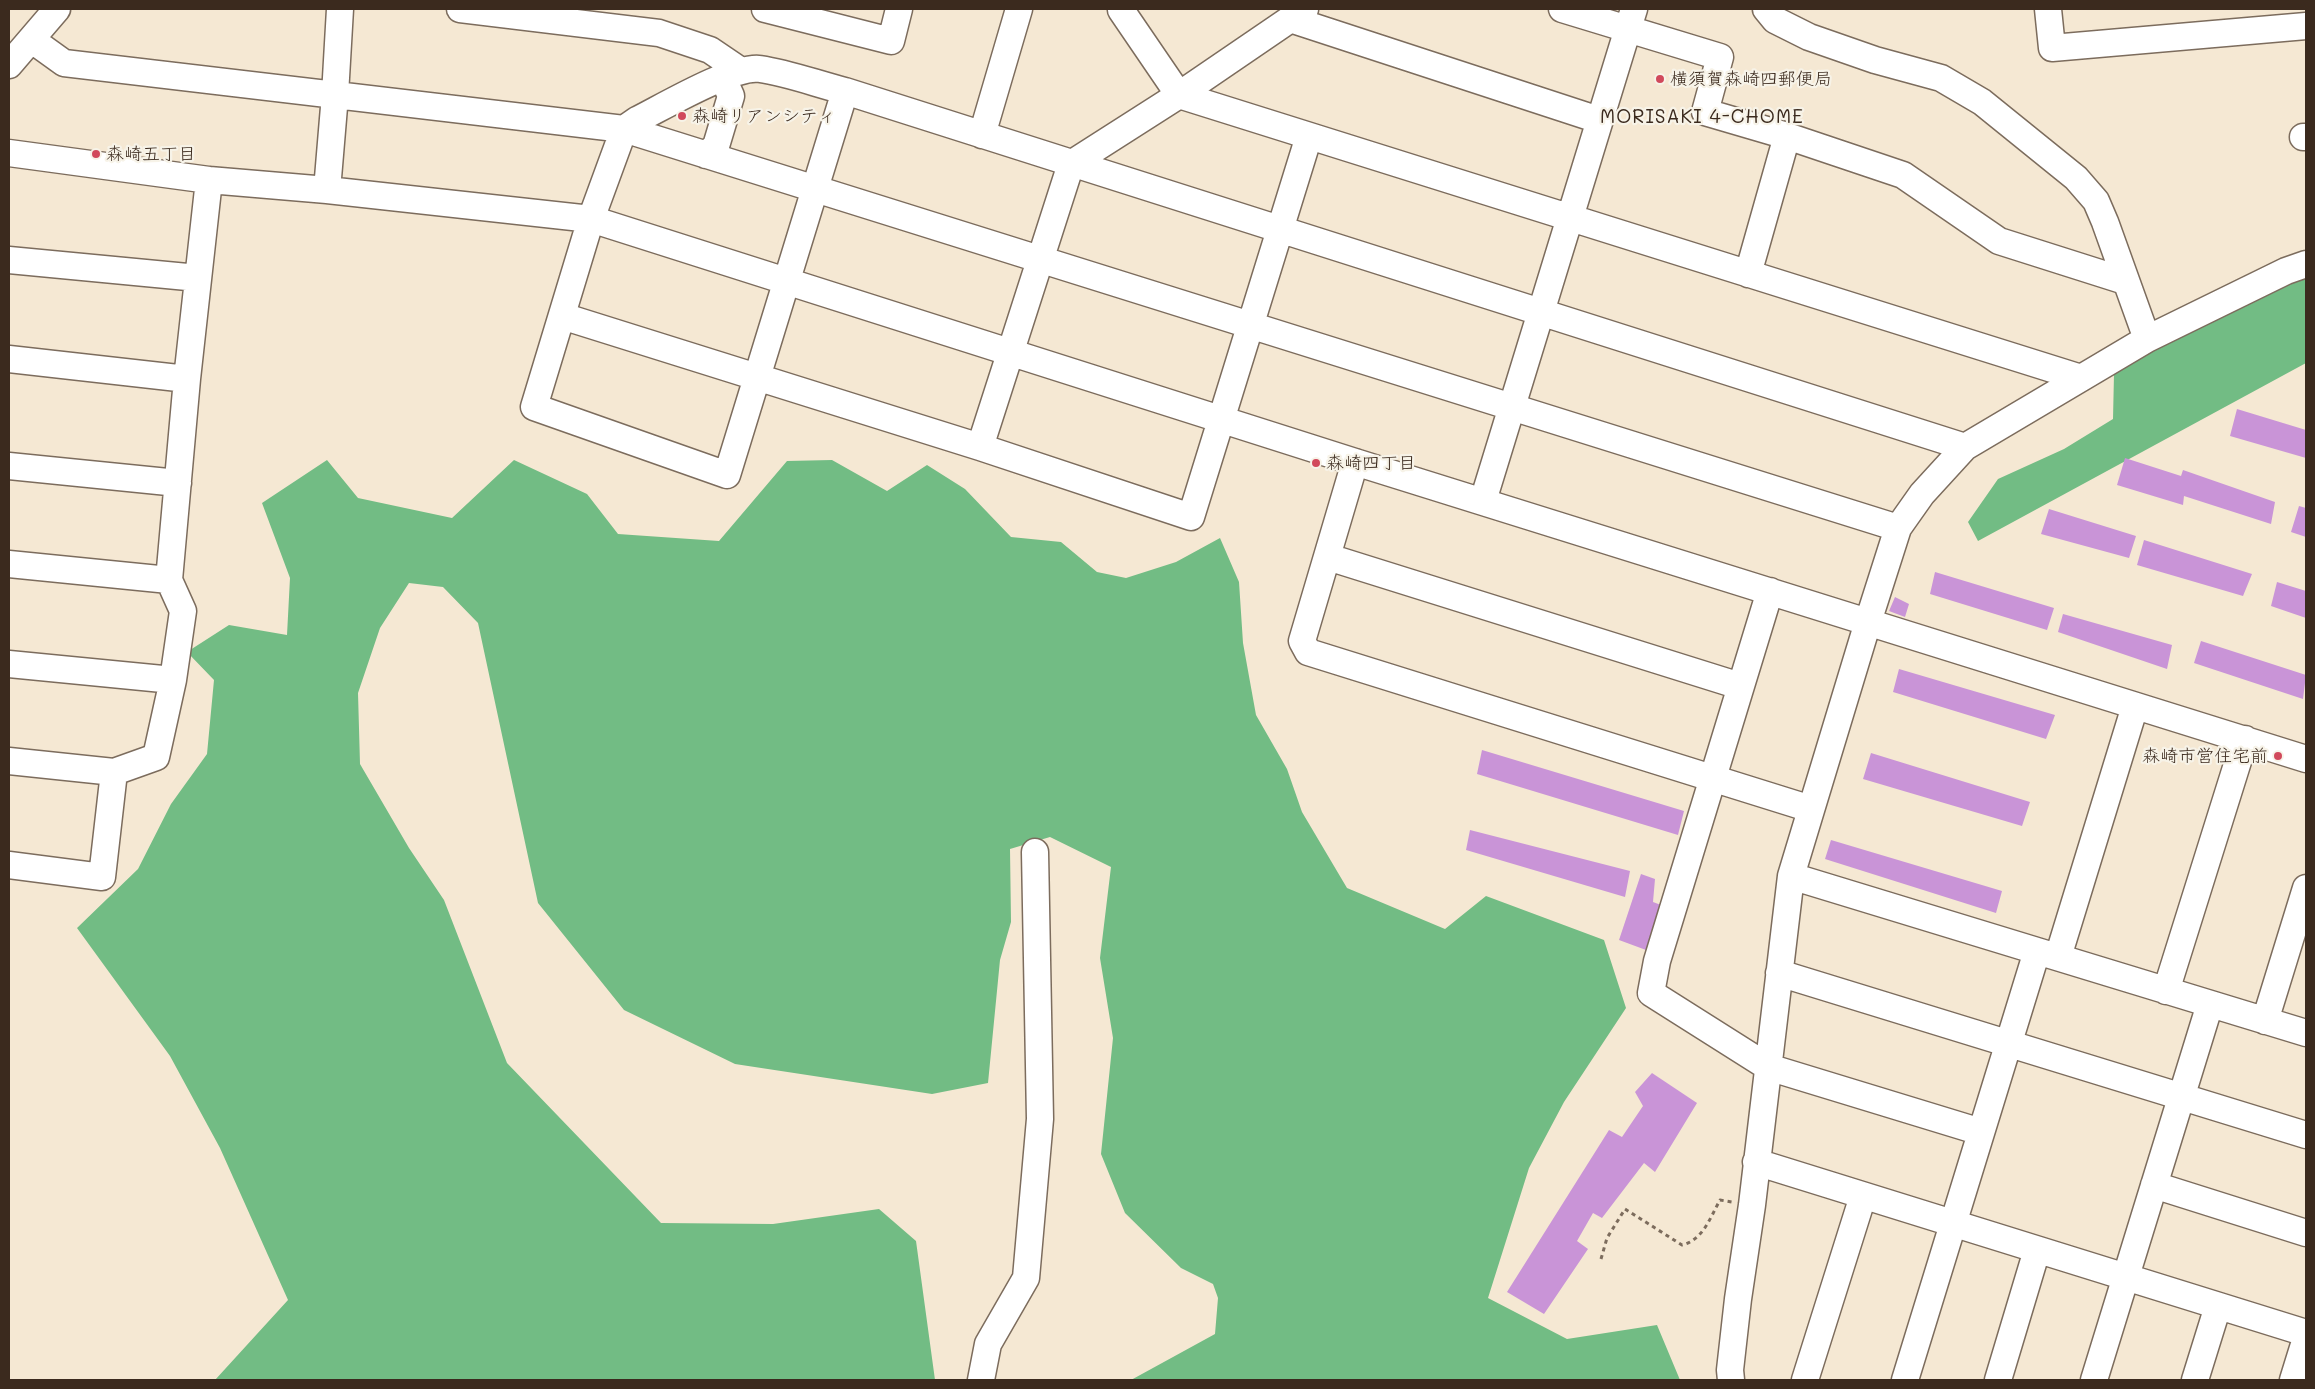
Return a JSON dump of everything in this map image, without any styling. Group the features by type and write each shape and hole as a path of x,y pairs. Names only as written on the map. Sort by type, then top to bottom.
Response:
{"street":[{"path":"9,65 57,9"},
{"path":"326,190 335,96 340,9"},
{"path":"460,9 579,15 658,33 710,50 732,75 731,96 716,146 706,154"},
{"path":"765,9 890,41 899,9"},
{"path":"982,135 1018,9"},
{"path":"1562,9 1630,19 1720,57 1705,112 1787,136 1903,175 2000,241 2126,281"},
{"path":"1766,9 1775,20 1809,37 1875,60 1941,78 1982,102 2076,178 2096,201 2106,222 2147,339"},
{"path":"2048,9 2052,48 2250,19 2306,26"},
{"path":"1120,10 1180,95 2080,378"},
{"path":"980,447 1071,164 1180,95 1297,14 1599,120"},
{"path":"1483,502 1630,19"},
{"path":"32,40 64,63 624,129 1898,528"},
{"path":"845,91 727,475 534,407 592,219 624,129 637,120 732,75 758,69 845,91 1965,447"},
{"path":"562,316 757,376 1192,516 1309,136"},
{"path":"1748,274 1787,136"},
{"path":"9,153 209,180 326,190 592,219 1355,462 2306,759"},
{"path":"9,761 114,772 156,757 173,680 184,611 169,580 187,379 209,180"},
{"path":"9,260 198,278"},
{"path":"1731,1380 1730,1370 1738,1299 1752,1205 1791,876 1898,528 1922,494 1965,447 2147,339 2286,271 2306,264"},
{"path":"9,359 187,379"},
{"path":"1355,462 1302,641 1308,652 1711,780 1811,809"},
{"path":"9,466 178,483"},
{"path":"1328,557 1740,686"},
{"path":"9,564 169,580"},
{"path":"1770,591 1657,961 1651,993 1768,1067 1981,1132"},
{"path":"9,664 173,680"},
{"path":"1905,1380 2008,1044 2047,954 2135,706"},
{"path":"2166,991 2244,739"},
{"path":"9,866 102,877 114,772"},
{"path":"981,1380 988,1344 1026,1278 1040,1118 1035,852"},
{"path":"1791,876 2306,1033"},
{"path":"2265,1021 2306,888"},
{"path":"1779,973 2306,1136"},
{"path":"2094,1380 2210,1004"},
{"path":"1756,1162 2306,1333"},
{"path":"2154,1185 2306,1233"},
{"path":"1805,1380 1863,1196"},
{"path":"1998,1380 2037,1250"},
{"path":"2195,1380 2218,1306"},
{"path":"2293,1380 2306,1338"}],"path":[{"path":"1601,1259 1608,1238 1625,1209 1682,1245 1692,1242 1705,1228 1720,1200 1752,1205"}],"green space":[{"path":"2306,276 2306,363 1978,541 1968,522 1998,479 2064,449 2113,419 2114,374 2160,341"},
{"path":"327,460 358,498 452,518 514,460 587,494 618,534 719,541 787,461 832,460 887,491 927,465 965,489 1011,537 1061,542 1097,572 1126,578 1176,562 1220,538 1239,582 1243,643 1256,715 1287,769 1302,812 1347,888 1445,929 1486,896 1604,940 1626,1008 1564,1102 1529,1168 1488,1298 1567,1339 1657,1325 1680,1380 1131,1380 1215,1334 1218,1298 1213,1284 1181,1268 1125,1213 1101,1154 1113,1038 1100,958 1111,867 1050,837 1010,849 1011,922 1000,960 988,1083 932,1094 735,1064 624,1010 538,903 478,623 443,587 409,583 380,628 358,693 360,764 409,848 444,900 507,1063 661,1223 773,1224 879,1209 916,1241 935,1380 215,1380 288,1300 220,1148 170,1056 77,928 138,869 171,804 207,754 214,680 187,652 229,625 287,635 290,578 262,503"}],"building":[{"path":"2237,409 2306,430 2306,458 2230,436"},
{"path":"2125,458 2181,476 2183,470 2275,502 2271,524 2184,496 2183,505 2117,485"},
{"path":"2299,506 2306,508 2306,537 2291,532"},
{"path":"2049,509 2136,536 2129,558 2041,534"},
{"path":"2144,540 2252,574 2243,596 2137,565"},
{"path":"1935,572 2054,608 2047,630 1930,594"},
{"path":"2277,582 2306,591 2306,618 2271,606"},
{"path":"1895,597 1909,604 1905,617 1889,611"},
{"path":"2063,614 2172,645 2167,669 2058,632"},
{"path":"2201,641 2306,675 2303,699 2194,663"},
{"path":"1899,669 2055,715 2046,739 1893,692"},
{"path":"1482,750 1684,811 1678,835 1477,774"},
{"path":"1871,753 2030,802 2022,826 1863,779"},
{"path":"1470,830 1630,871 1625,897 1466,850"},
{"path":"1831,840 2002,891 1996,913 1825,859"},
{"path":"1641,874 1655,879 1653,902 1661,905 1646,950 1619,940"},
{"path":"1652,1073 1697,1103 1655,1172 1644,1163 1602,1218 1593,1213 1577,1241 1588,1249 1544,1314 1507,1292 1609,1130 1622,1137 1643,1106 1635,1092"}],"place":[{"name":"横須賀森崎四郵便局","path":"1660,79"},
{"name":"森崎リアンシティ","path":"682,116"},
{"name":"森崎五丁目","path":"96,154"},
{"name":"森崎四丁目","path":"1316,463"},
{"name":"森崎市営住宅前","path":"2278,756"}],"district":[{"name":"MORISAKI 4-CHOME","path":"1702,117"}]}
